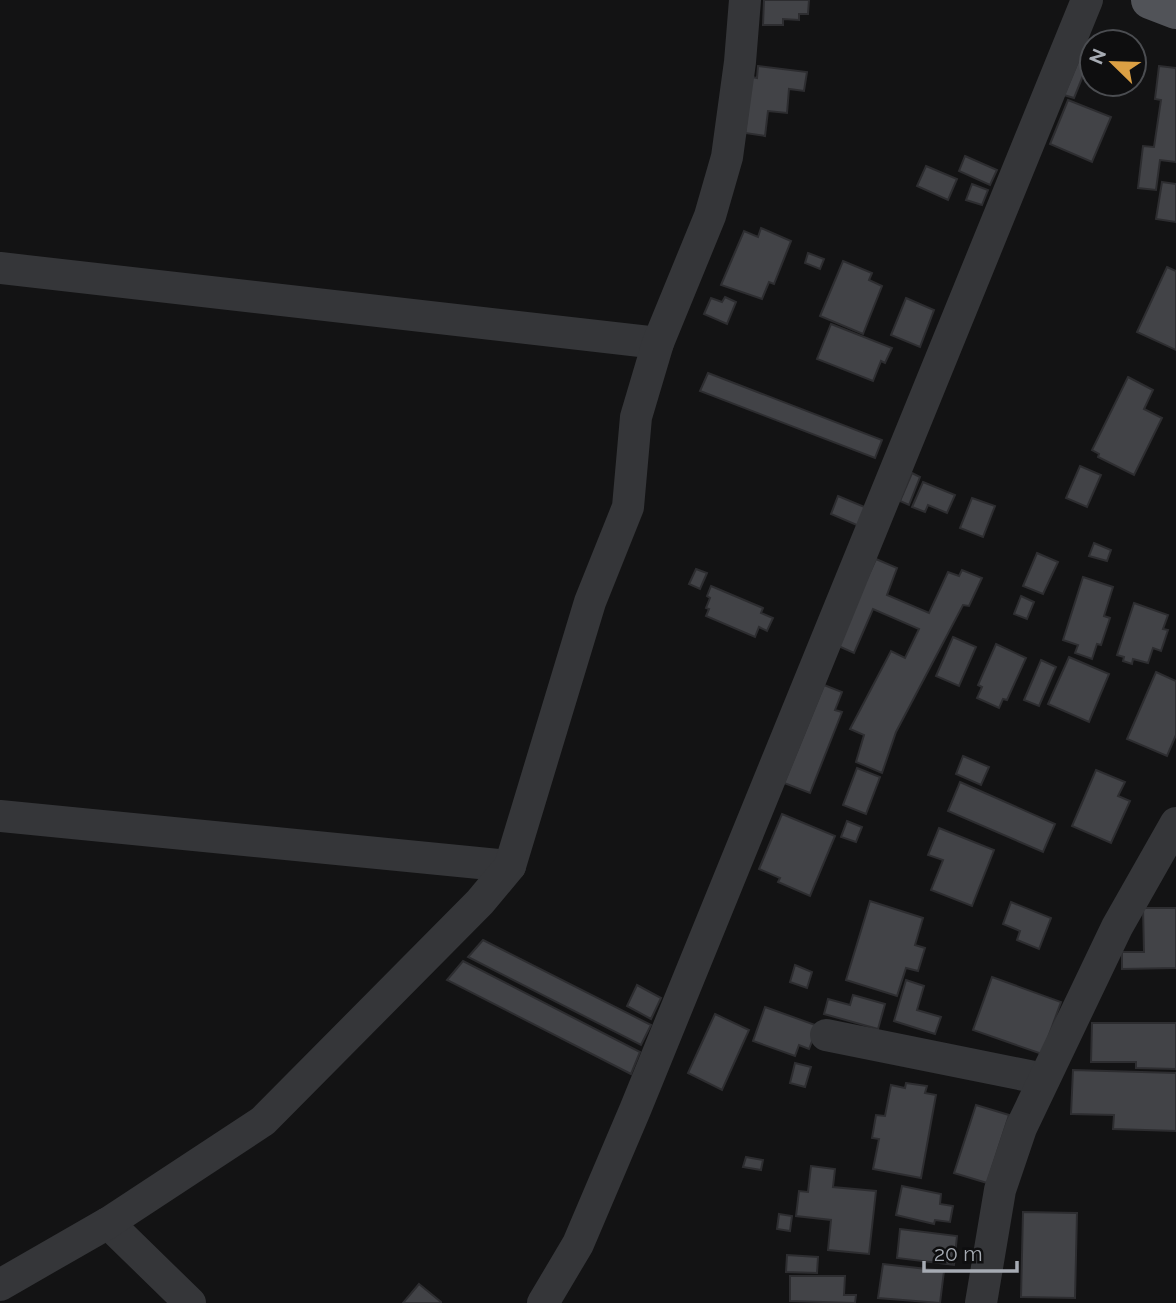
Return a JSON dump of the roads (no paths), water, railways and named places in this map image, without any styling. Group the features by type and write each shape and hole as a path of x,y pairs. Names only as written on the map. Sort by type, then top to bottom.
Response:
{"main road":[{"path":"1150,0 1176,9"}],"street":[{"path":"0,1285 108,1223 263,1121 480,902 510,866 590,602 628,507 636,417 658,343 710,216 727,158 745,0"},
{"path":"543,1303 578,1244 630,1122 1087,0"},
{"path":"0,268 658,343"},
{"path":"0,816 510,866"},
{"path":"981,1303 1000,1190 1021,1128 1117,927 1176,823"},
{"path":"826,1035 1044,1079"},
{"path":"108,1223 190,1303"}]}
